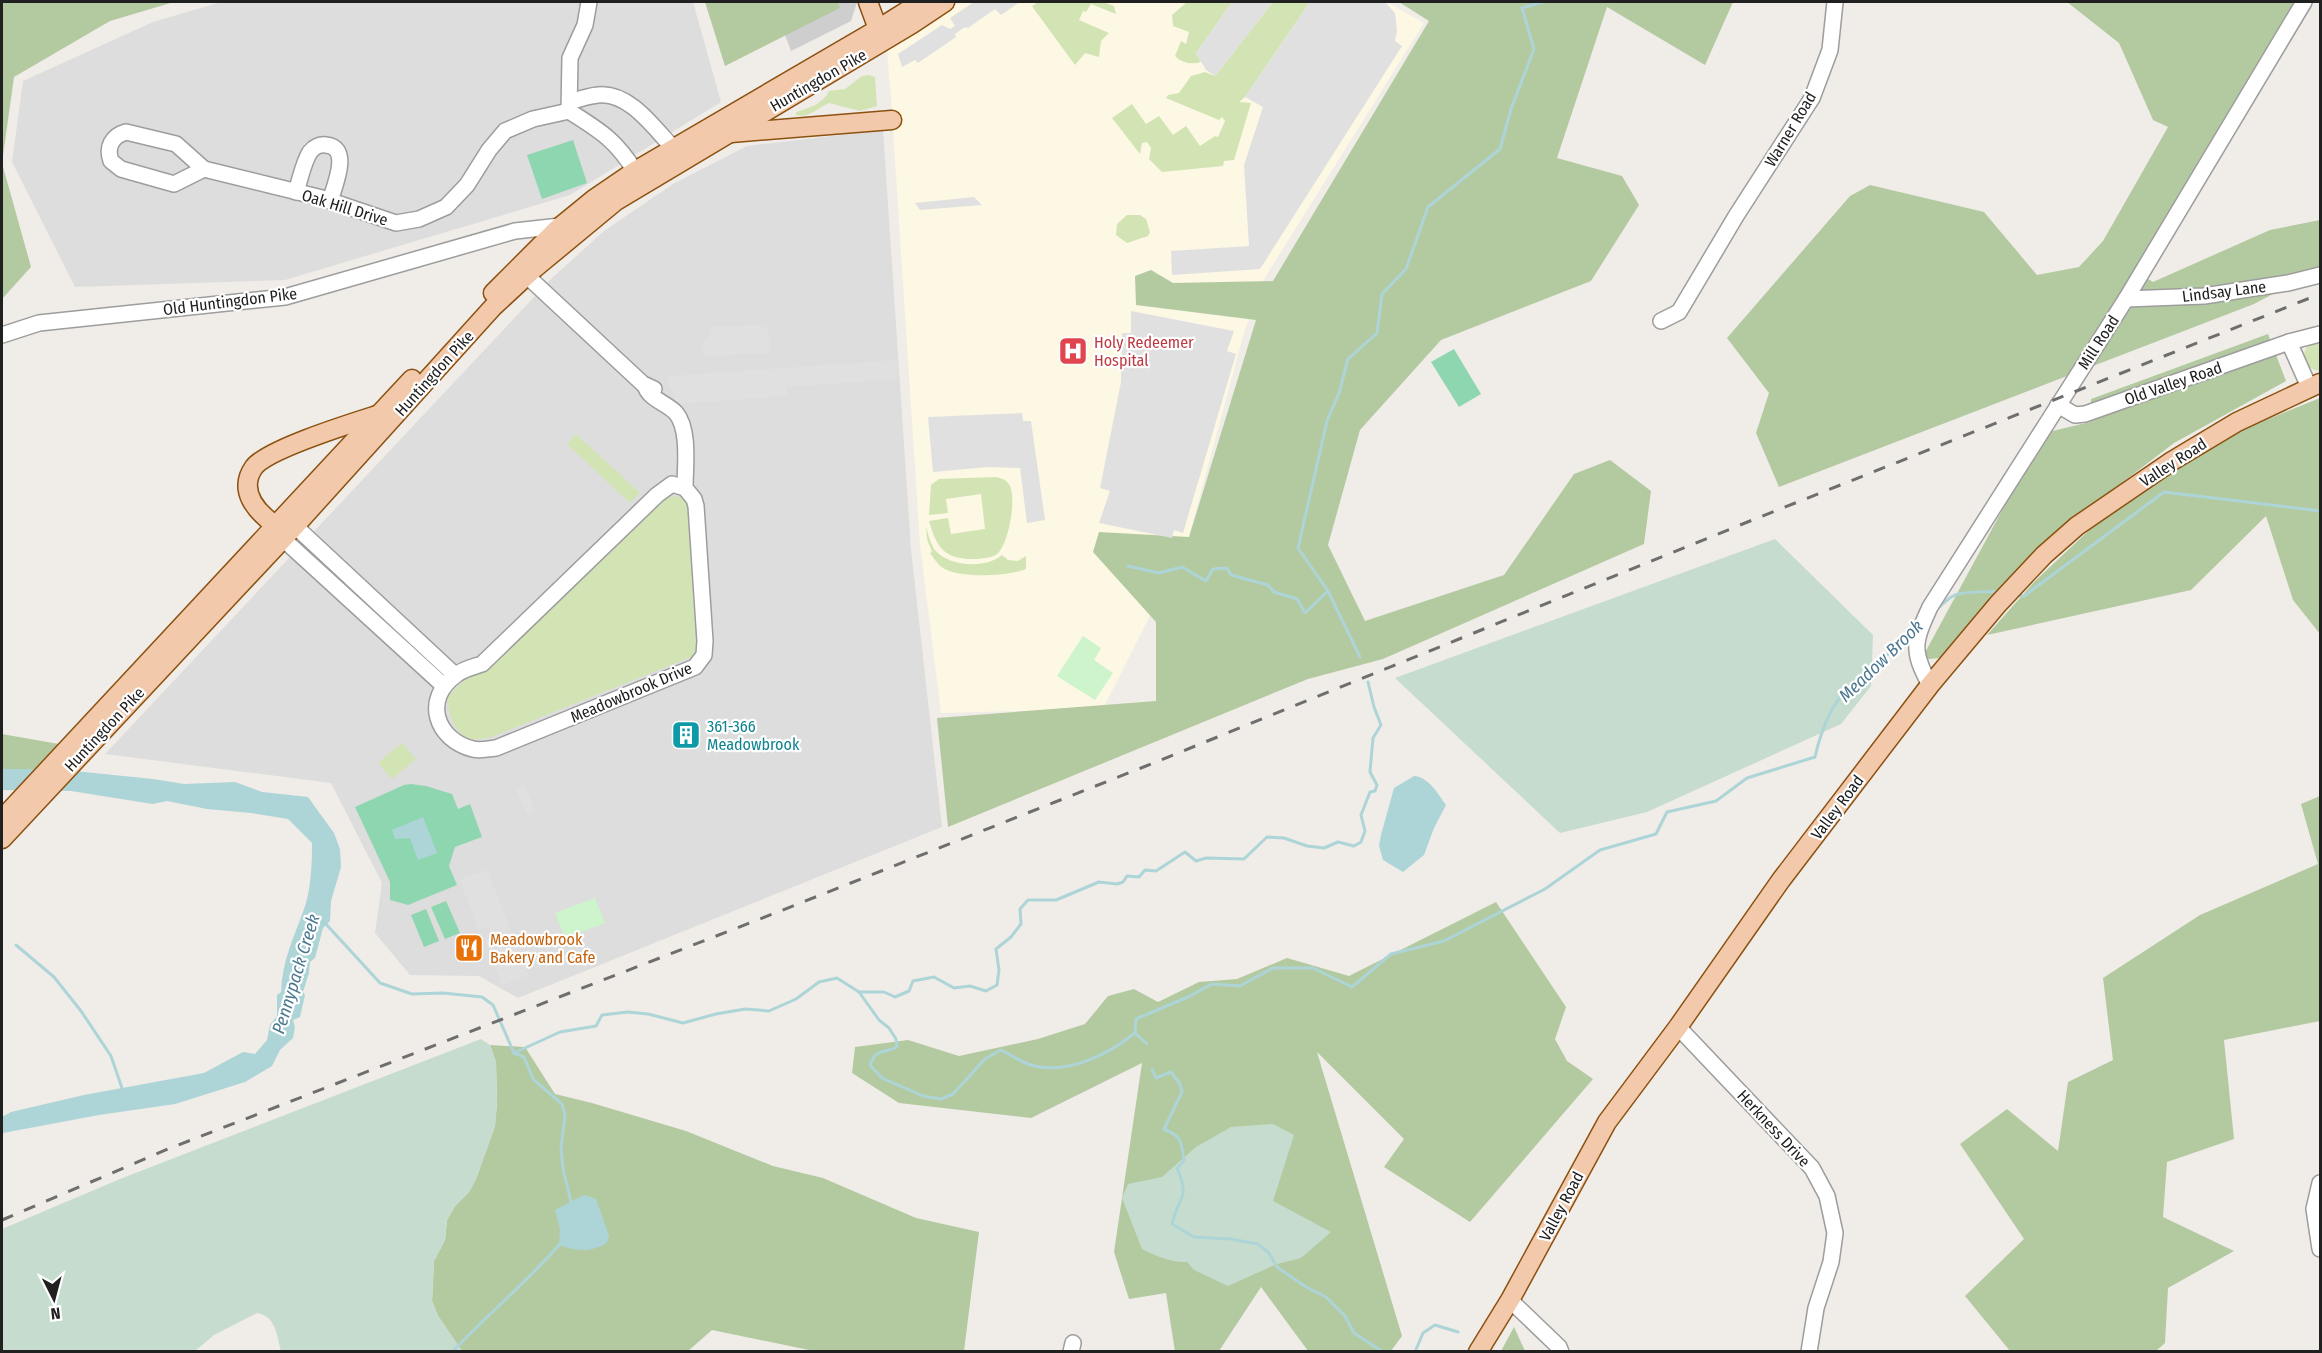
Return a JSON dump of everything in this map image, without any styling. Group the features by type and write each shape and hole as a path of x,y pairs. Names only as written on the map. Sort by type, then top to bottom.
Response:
{"main road":[{"path":"868,2 878,29"},
{"name":"Huntingdon Pike","path":"2,838 8,821 59,757 284,530 378,414 519,264 560,226 635,171 921,2"},
{"name":"Huntingdon Pike","path":"8,821 79,756 284,530 527,276 616,201 867,52 945,2"},
{"path":"726,134 892,120"},
{"name":"Valley Road","path":"1478,1352 1510,1300 1607,1122 1678,1027 1781,880 1930,685 1998,604 2077,526 2172,461 2237,422 2314,385"},
{"path":"284,530 255,509 251,502 249,485 254,467 296,444 378,414"}],"street":[{"path":"589,2 585,25 570,58 569,107 603,132 622,150 635,171"},
{"name":"Warner Road","path":"1661,321 1679,312 1736,216 1812,98 1830,50 1836,2"},
{"name":"Mill Road","path":"1930,685 1919,665 1916,643 1917,634 1930,607 2126,298 2304,2"},
{"name":"Oak Hill Drive","path":"204,169 179,183 167,184 117,167 111,161 109,146 117,135 132,132 176,144 204,169 330,201 396,223 419,219 446,207 467,185 489,150 505,131 600,94 618,97 637,110 674,149"},
{"path":"296,192 311,150 318,146 328,145 340,154 340,164 330,201"},
{"name":"Old Huntingdon Pike","path":"2,335 39,323 285,297 515,231 560,226"},
{"name":"Lindsay Lane","path":"2126,298 2204,296 2288,283 2320,275"},
{"name":"Meadowbrook Drive","path":"450,681 440,692 436,706 438,720 445,734 456,743 475,750 496,748 695,667 704,655 696,506 694,499 685,488 685,428 676,414 646,390 645,385 527,276"},
{"name":"Old Valley Road","path":"2058,405 2075,415 2085,414 2289,342 2320,334"},
{"path":"2289,342 2314,385"},
{"path":"284,530 450,681 482,664 672,484 685,488"},
{"name":"Herkness Drive","path":"1678,1027 1812,1168 1827,1196 1835,1233 1831,1262 1816,1308 1809,1352"},
{"path":"2320,1183 2314,1209 2320,1249"},
{"path":"1510,1300 1559,1347 1561,1352"}],"shaded area":[{"path":"221,2 693,2 721,102 570,195 285,280 75,287 12,162 23,81 153,22"},
{"path":"773,2 857,2 851,21 791,51"},
{"name":"Holy Redeemer Hospital","path":"945,2 1387,2 1424,23 1264,279 1244,333 1188,540 1103,709 941,713 920,545 891,99 887,51 883,42"},
{"path":"974,2 1020,2 1001,15 995,9 968,28 965,27 955,34 956,37 918,63 915,60 902,67 898,54 942,25 950,29 955,26 950,18"},
{"path":"1232,2 1273,2 1215,76 1206,70 1196,53"},
{"path":"1310,2 1385,2 1395,13 1397,31 1395,41 1402,46 1260,269 1172,275 1171,251 1249,246 1244,165 1263,107 1245,97"},
{"path":"883,130 911,549 942,827 518,998 479,976 410,975 375,933 382,883 331,783 105,754 551,279 604,231 673,184 747,146"},
{"path":"974,197 982,205 920,210 915,203"},
{"path":"1131,311 1234,331 1227,351 1236,354 1183,533 1174,530 1172,538 1099,523 1110,491 1100,488 1121,382 1122,333 1131,333"},
{"path":"766,325 769,334 769,353 704,356 702,343 710,335 713,326"},
{"path":"897,360 897,379 786,387 787,396 676,404 674,394 668,385 669,376"},
{"path":"1022,413 1023,421 1031,421 1045,520 1027,523 1020,468 988,467 933,472 928,417"},
{"path":"525,785 535,810 527,814 516,789"},
{"path":"487,869 528,975 502,985 485,940 492,937 488,927 479,930 460,880"}],"green space":[{"path":"2,2 174,2 110,21 14,77 2,163"},
{"path":"705,2 838,2 840,8 725,66"},
{"path":"1038,2 1103,2 1114,6 1116,14 1091,4 1086,12 1083,11 1079,20 1109,33 1101,41 1099,57 1085,53 1075,65 1032,6"},
{"path":"1187,2 1232,2 1196,53 1201,62 1198,63 1184,62 1175,56 1181,41 1186,44 1189,32 1173,26 1172,15"},
{"path":"1273,2 1310,2 1245,97 1239,102 1251,103 1234,160 1224,161 1223,166 1162,172 1149,159 1151,148 1147,142 1142,143 1140,154 1112,118 1132,104 1146,124 1159,116 1173,135 1186,126 1200,146 1215,136 1218,137 1225,121 1222,117 1219,120 1166,98 1168,95 1179,93 1191,76 1205,72 1215,76"},
{"path":"1399,2 1733,2 1705,65 1607,7 1557,158 1622,176 1639,205 1591,281 1441,340 1360,430 1328,545 1365,621 1504,575 1574,474 1610,460 1651,491 1644,544 1383,659 1308,679 948,827 937,718 1156,701 1156,622 1093,552 1099,532 1189,537 1256,320 1136,305 1135,276 1151,270 1173,283 1273,281 1429,21"},
{"path":"2067,2 2294,2 2137,272 2153,282 2270,230 2320,220 2320,269 2254,304 1779,487 1756,433 1769,393 1727,338 1850,196 1870,185 1984,212 2037,275 2079,267 2103,241 2168,127 2153,120 2119,43"},
{"path":"862,76 875,77 877,106 860,111 829,103 808,114 796,115 796,112 819,102 829,91 845,89"},
{"path":"573,140 587,183 542,199 527,155"},
{"path":"2,163 31,267 2,299"},
{"path":"1127,215 1140,215 1146,219 1150,232 1148,236 1127,243 1116,235 1117,224"},
{"path":"2268,334 2286,381 2174,443 2068,524 1948,657 1921,660 2044,433 2090,422 2091,399"},
{"path":"2320,340 2320,371 2308,366 2304,356 2308,346"},
{"path":"1454,349 1481,394 1459,407 1431,362"},
{"path":"2320,398 2320,634 2293,600 2266,516 2191,590 1987,635 2035,581 2101,519 2185,460 2246,428"},
{"path":"576,434 640,493 630,503 567,444"},
{"path":"996,477 1008,483 1012,497 1009,529 1002,548 996,555 985,558 966,559 950,555 939,546 929,521 948,518 951,534 985,529 981,494 946,499 948,513 929,515 931,485 939,479"},
{"path":"676,496 683,498 688,507 696,646 693,656 494,736 473,739 460,732 451,719 447,699 456,688 469,678 488,670 667,498"},
{"path":"926,526 934,549 948,560 977,564 995,560 1002,555 1008,560 1018,561 1026,556 1026,569 984,575 960,574 950,571 937,563 930,553 932,552 927,539"},
{"path":"1775,539 1873,635 1871,686 1841,724 1647,812 1560,833 1395,678"},
{"path":"1083,636 1101,648 1094,660 1113,673 1095,700 1057,676"},
{"path":"2,734 70,746 47,769 2,769"},
{"path":"402,743 416,759 392,779 378,763"},
{"path":"411,784 452,794 458,809 470,804 482,837 455,847 449,866 457,885 408,905 390,900 390,882 355,807"},
{"path":"2320,796 2320,1021 2224,1040 2234,1139 2167,1162 2163,1217 2234,1251 2168,1288 2165,1343 2156,1351 2010,1351 1965,1296 2024,1239 1960,1144 2007,1109 2058,1151 2068,1082 2113,1060 2103,978 2200,915 2318,864 2301,804"},
{"path":"595,898 605,923 565,938 555,913"},
{"path":"446,901 460,933 445,939 431,907"},
{"path":"1496,902 1566,1007 1555,1039 1567,1061 1593,1079 1470,1222 1384,1167 1404,1139 1317,1052 1402,1336 1391,1351 1308,1351 1261,1287 1219,1351 1175,1352 1166,1293 1129,1299 1114,1252 1142,1063 1031,1118 899,1103 852,1073 855,1047 908,1040 959,1056 1038,1039 1085,1024 1108,996 1134,989 1158,1002 1199,982 1237,979 1287,958 1349,976"},
{"path":"426,909 439,941 424,947 411,915"},
{"path":"481,1039 490,1045 496,1062 495,1126 476,1179 447,1220 445,1240 434,1261 432,1301 438,1316 462,1351 281,1351 272,1322 257,1313 214,1335 195,1351 2,1351 2,1229 120,1179"},
{"path":"490,1045 525,1047 555,1094 686,1131 773,1166 823,1178 916,1218 979,1232 964,1351 814,1351 712,1330 688,1351 462,1351 438,1316 432,1301 434,1261 445,1240 447,1220 476,1179 495,1126 496,1062"},
{"path":"1273,1124 1294,1135 1273,1201 1331,1232 1301,1258 1277,1264 1228,1286 1194,1270 1187,1262 1170,1260 1142,1249 1122,1198 1128,1184 1162,1177 1196,1147 1231,1127"},
{"path":"1514,1327 1525,1351 1501,1351"}],"water":[{"name":"Pennypack Creek","path":"2,769 55,769 184,784 235,782 262,792 308,797 334,833 340,849 341,867 331,901 330,921 323,928 315,958 310,962 300,1017 293,1020 295,1027 293,1038 280,1050 272,1066 245,1082 175,1104 99,1115 3,1133 2,1136 2,1117 11,1112 84,1095 204,1073 243,1052 255,1054 267,1040 270,1025 277,1016 277,995 281,992 286,961 308,896 312,843 288,819 207,809 167,801 153,804 71,791 2,790"},
{"path":"1414,776 1429,783 1446,805 1424,855 1403,872 1383,860 1379,846 1394,788"},
{"path":"423,817 437,853 418,860 410,838 395,839 392,830"},
{"path":"584,1195 596,1199 609,1236 607,1243 583,1250 559,1245 560,1229 555,1210"}],"waterway":[{"path":"1360,657 1328,591 1298,548 1327,421 1339,393 1348,359 1377,333 1382,294 1406,269 1428,207 1500,149 1511,109 1534,49 1522,8 1543,2"},
{"name":"Meadow Brook","path":"2016,595 2024,596 2164,492 2320,511"},
{"path":"1128,566 1159,573 1182,567 1206,581 1213,569 1227,568 1231,575 1268,585 1274,592 1297,599 1305,613 1328,591"},
{"name":"Meadow Brook","path":"1938,608 1958,594 2001,592"},
{"name":"Meadow Brook","path":"1135,1033 1136,1019 1212,984 1240,986 1273,968 1313,968 1352,987 1391,954 1444,941 1545,889 1600,850 1656,834 1667,812 1716,801 1747,778 1815,757 1825,725 1842,695 1885,657 1916,624"},
{"path":"859,992 884,992 895,997 909,991 913,981 934,977 954,988 970,986 986,991 997,985 999,970 996,949 1011,937 1021,924 1020,909 1028,900 1056,900 1099,882 1117,884 1123,882 1127,876 1139,877 1145,870 1156,871 1185,852 1196,861 1206,858 1244,859 1267,837 1284,838 1307,846 1324,848 1338,842 1354,846 1361,842 1365,831 1361,815 1370,792 1375,791 1377,785 1370,772 1373,738 1381,725 1368,682"},
{"name":"Pennypack Creek","path":"325,923 380,983 412,994 443,993 482,997 493,1005 514,1053"},
{"path":"16,945 54,977 81,1011 111,1056 123,1091"},
{"path":"514,1053 560,1032 596,1026 602,1015 628,1012 648,1014 683,1023 745,1009 769,1011 796,999 819,982 837,978 859,992 896,1039 897,1047 877,1054 870,1065 882,1078 923,1096 941,1099 953,1094 985,1059 1001,1050 1035,1066 1065,1067 1103,1054 1135,1033"},
{"path":"1135,1033 1147,1044"},
{"path":"514,1053 524,1057 533,1079 562,1104 565,1115 561,1148 563,1169 571,1202"},
{"path":"1152,1069 1156,1078 1171,1072 1180,1084 1182,1092 1164,1129 1180,1141 1184,1161 1177,1168 1183,1193 1172,1224 1194,1237 1230,1239 1258,1244 1269,1253 1277,1267 1306,1287 1326,1297 1345,1316 1354,1333 1383,1352"},
{"path":"452,1352 559,1245"},
{"path":"1415,1352 1423,1333 1435,1325 1458,1332"}],"railway":[{"path":"2,1220 168,1149 1141,768 1750,521 2320,294"}],"place":[{"name":"Holy Redeemer Hospital","path":"1073,351"},
{"name":"361-366 Meadowbrook","path":"686,735"},
{"name":"Meadowbrook Bakery and Cafe","path":"469,948"}]}
